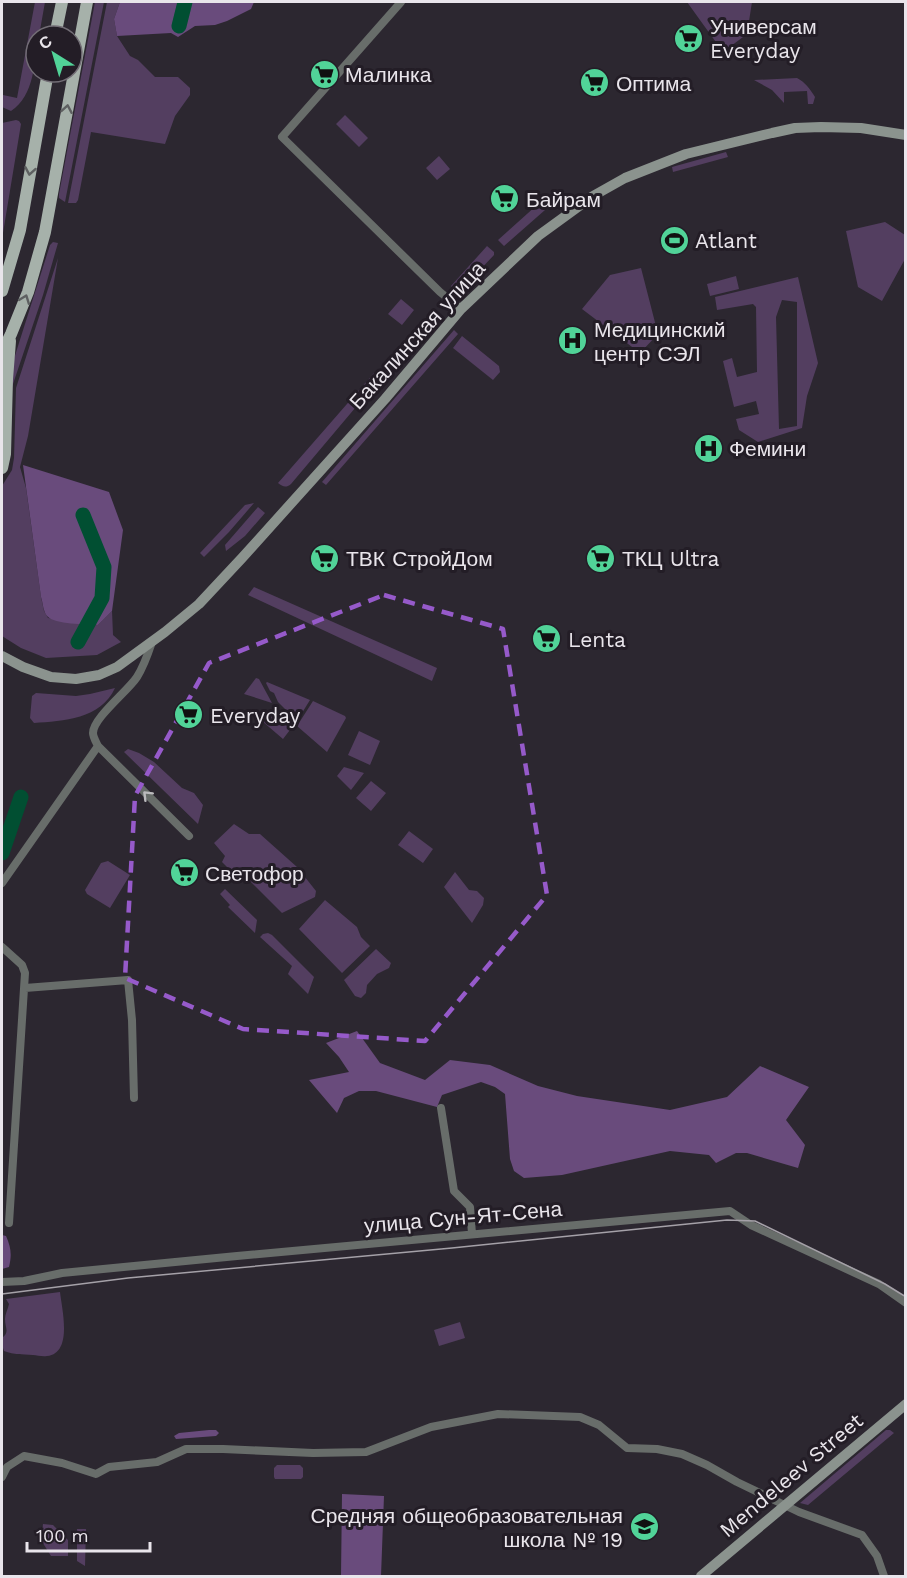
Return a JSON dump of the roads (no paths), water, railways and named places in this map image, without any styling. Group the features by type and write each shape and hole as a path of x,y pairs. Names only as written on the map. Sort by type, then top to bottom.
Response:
{"main road":[{"path":"57,24 62,2"},
{"path":"2,353 28,292 45,232 87,2"},
{"path":"2,291 20,230 46,84"},
{"name":"Бакалинская улица","path":"2,656 23,667 51,677 76,679 99,675 117,667 152,642 199,604 242,558 385,399 461,309 529,244 593,196 625,178 664,162 752,136 795,128 821,127 861,128 906,135"},
{"path":"2,467 5,454 11,334"},
{"path":"2,461 2,467"},
{"name":"Mendeleev Street","path":"701,1576 906,1404"}],"street":[{"path":"401,2 282,137 440,292 461,309"},
{"path":"152,642 136,678 97,722 93,736 98,746 189,836"},
{"path":"2,883 98,746"},
{"path":"2,947 24,968 26,973 9,1223"},
{"path":"25,988 128,980 132,1020 134,1098"},
{"path":"441,1108 454,1191 470,1207 472,1234"},
{"name":"улица Сун-Ят-Сена","path":"2,1282 237,1256 730,1211 751,1225 879,1284 906,1303"},
{"path":"2,1477 7,1467 24,1456 62,1463 96,1473 109,1467 157,1462 186,1449 313,1453 366,1452 431,1427 498,1414 580,1417 600,1425 627,1448 657,1449 681,1454 708,1465 785,1506 862,1535 877,1556 884,1576"}],"waterway":[{"path":"179,26 185,2"},
{"path":"78,642 102,598 104,567 83,515"},
{"path":"2,853 21,797"}],"tram line":[{"path":"2,1294 128,1278 727,1220 755,1221 885,1284 906,1297"}],"place":[{"name":"Универсам Everyday","path":"689,38"},
{"name":"Малинка","path":"324,74"},
{"name":"Оптима","path":"595,83"},
{"name":"Байрам","path":"505,199"},
{"name":"Atlant","path":"674,240"},
{"name":"Медицинский центр СЭЛ","path":"573,341"},
{"name":"Фемини","path":"708,448"},
{"name":"ТВК СтройДом","path":"325,558"},
{"name":"ТКЦ Ultra","path":"601,558"},
{"name":"Lenta","path":"547,639"},
{"name":"Everyday","path":"189,715"},
{"name":"Светофор","path":"184,873"},
{"name":"Средняя общеобразовательная школа № 19","path":"644,1527"}]}
